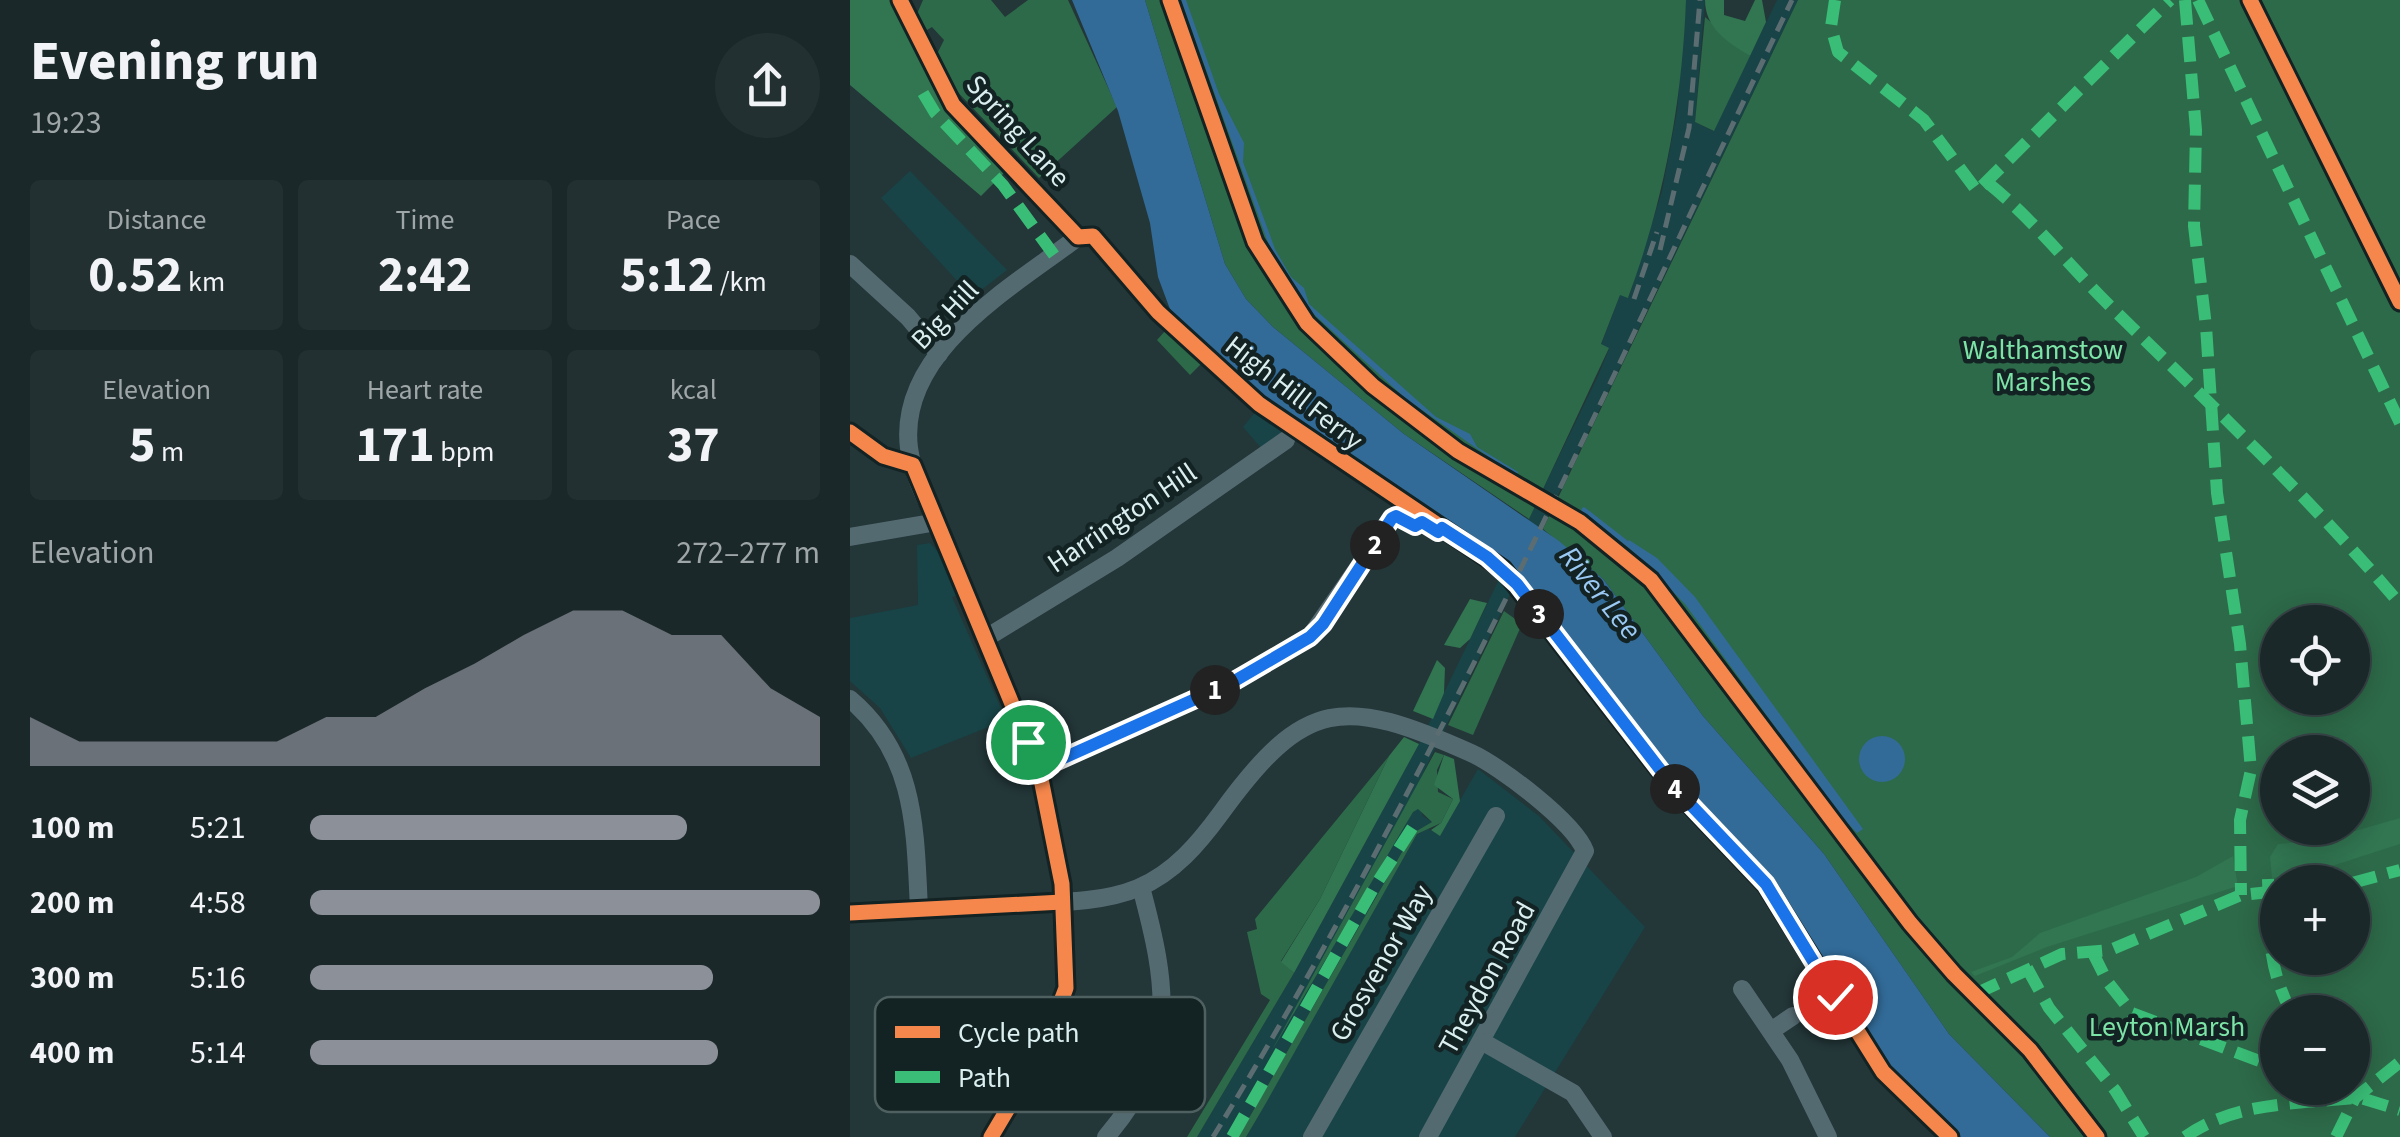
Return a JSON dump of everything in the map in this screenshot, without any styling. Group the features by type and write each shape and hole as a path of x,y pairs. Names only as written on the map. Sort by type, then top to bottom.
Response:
{"street":[{"name":"Spring Lane","path":"900,0 954,105 1078,236"},
{"name":"Big Hill","path":"1063,997 1066,970 1055,833 1039,769 913,465 911,407 939,354 983,310 1078,236"},
{"name":"High Hill Ferry","path":"1078,236 1094,236 1158,312 1257,402"},
{"path":"850,264 908,317 939,354"},
{"path":"850,432 882,456 913,465"},
{"name":"Harrington Hill","path":"986,638 1117,558 1286,440"},
{"path":"1039,769 1231,683 1310,637 1392,518 1396,516 1415,526"},
{"path":"850,537 936,522"},
{"path":"850,699 878,725 906,777 913,800 918,909"},
{"name":"Theydon Road","path":"1141,887 1194,849 1274,744 1311,722 1341,716 1405,724 1487,760 1582,843 1581,865 1428,1137"},
{"name":"Grosvenor Way","path":"1312,1137 1496,816"},
{"path":"850,912 1062,902 1141,887 1162,975 1162,997"},
{"path":"1742,989 1770,1031 1828,1137"},
{"path":"1770,1031 1794,1016"},
{"path":"1483,1042 1573,1093 1603,1137"},
{"name":"Big Hill","path":"990,1137 1005,1112"},
{"path":"1106,1137 1123,1112"}],"shaded area":[{"path":"1686,0 1705,0 1695,122 1713,131 1777,0 1798,0 1413,794 1423,816 1432,822 1413,833 1238,1137 1197,1137 1294,973 1419,744 1597,378 1609,349 1601,345 1620,295 1629,297 1662,191 1677,111"},
{"path":"910,171 1007,270 972,297 881,198"},
{"path":"1265,400 1302,429 1287,423 1274,442 1262,449 1243,427"},
{"path":"930,543 940,554 959,595 952,597 1006,720 911,758 880,708 850,681 850,618 918,605 917,545"},
{"path":"1478,769 1539,816 1645,927 1515,1137 1246,1137 1417,834 1428,829 1440,835"}],"green space":[{"path":"850,0 894,0 918,45 1009,168 981,196 850,85"},
{"path":"923,0 991,0 1005,17 1028,0 1068,0 1117,107 1039,178 950,84 937,54 944,40 932,27 927,30 917,14"},
{"path":"1145,0 1686,0 1669,151 1641,262 1628,298 1620,295 1601,344 1609,348 1529,519 1404,434 1273,327 1246,299 1225,264"},
{"path":"1705,0 1724,0 1724,15 1745,21 1755,0 1762,0 1766,22 1750,56 1713,26"},
{"name":"Walthamstow Marshes","path":"1798,0 2400,0 2400,1137 2050,1137 1949,1034 1824,854 1703,716 1604,580 1543,529"},
{"path":"1705,17 1750,56 1714,131 1695,122"},
{"path":"1165,331 1202,363 1190,375 1157,340"},
{"path":"1470,599 1487,603 1470,639 1460,648 1444,645"},
{"path":"1504,611 1522,624 1473,735 1448,725"},
{"path":"1437,660 1445,668 1444,693 1433,719 1413,711"},
{"path":"1404,737 1419,744 1294,973 1281,962 1320,899 1389,756"},
{"path":"1435,752 1444,755 1437,770 1438,792 1453,799 1441,823 1417,834 1246,1137 1238,1137 1413,833 1432,822 1418,809 1413,812 1271,1052"},
{"path":"1444,755 1454,759 1460,801 1440,836 1431,830 1441,823 1453,799 1434,785"},
{"path":"1389,756 1320,899 1281,961 1294,973 1197,1137 1187,1137 1270,1000 1261,994 1247,932 1257,929 1255,919"},
{"path":"2400,818 2400,844 2335,865 2271,865 2270,857 2277,845 2370,845 2370,827"},
{"path":"2233,856 2238,886 2047,947 1975,976 1971,972 2012,957 2040,933 2196,877"}],"water":[{"name":"River Lee","path":"1072,0 1145,0 1225,264 1246,299 1273,327 1404,434 1559,541 1604,580 1703,716 1824,854 1949,1034 2050,1137 1954,1137 1900,1084 1848,1012 1766,881 1645,750 1516,573 1496,555 1341,457 1233,374 1174,320 1158,277 1150,223 1118,111"},
{"path":"1181,0 1186,0 1219,94 1244,143 1243,162 1275,249 1291,277 1304,288 1309,304 1436,417 1470,434 1477,447 1518,472 1516,476 1405,398 1306,307 1271,251"},
{"path":"1629,540 1657,558 1695,597 1863,829 1857,833 1838,813 1685,604 1626,545"},
{"path":"1882,736 1898,743 1905,759 1898,775 1882,782 1866,775 1859,759 1866,743"}],"waterway":[{"path":"1584,510 1629,545"}],"railway":[{"path":"1660,250 1689,128 1700,0"},
{"path":"1213,1137 1294,1000 1446,719 1792,0"},
{"path":"1634,299 1657,232"}],"marked path":[{"path":"1835,0 1831,27 1838,52 1924,120 1977,191 2170,0"},
{"path":"2185,0 2196,130 2194,226 2206,326 2217,493 2240,644 2251,770 2240,820 2241,895"},
{"path":"2198,0 2400,423"},
{"path":"923,93 935,113 1003,185 1054,255"},
{"path":"1988,183 2296,490 2400,604"},
{"path":"1232,1137 1373,889 1416,822"},
{"path":"2370,878 2400,870"},
{"path":"1975,994 2062,954 2110,950 2241,895 2260,893"},
{"path":"2092,951 2107,981 2132,1013 2260,1061"},
{"path":"2027,968 2049,1008 2115,1090 2144,1137"},
{"path":"2276,975 2283,995"},
{"path":"2336,1137 2355,1098 2400,1062"},
{"path":"2370,1101 2400,1110"},
{"path":"2185,1137 2224,1117 2282,1105"}],"cycle path":[{"path":"900,0 953,105 1078,237 1093,236 1158,312 1259,404 1503,569 1671,785 1766,885 1883,1072 1950,1137"},
{"path":"1170,0 1255,242 1307,323 1373,386 1458,451 1580,522 1651,580 1910,923 1954,974 2030,1050 2097,1137"},
{"path":"2250,0 2400,302"},
{"path":"850,432 883,456 913,465 1039,769 1062,884 1066,988 1063,997"},
{"path":"850,913 1062,902"},
{"path":"991,1137 1006,1112"}],"route":[{"path":"1028,742 1039,769 1231,683 1310,637 1323,624 1392,518 1396,516 1415,526 1422,522 1438,532 1442,528 1487,557 1517,584 1641,748 1708,826 1766,884 1835,997"}],"park label":[{"name":"Leyton Marsh","path":"2167,1027"}]}
